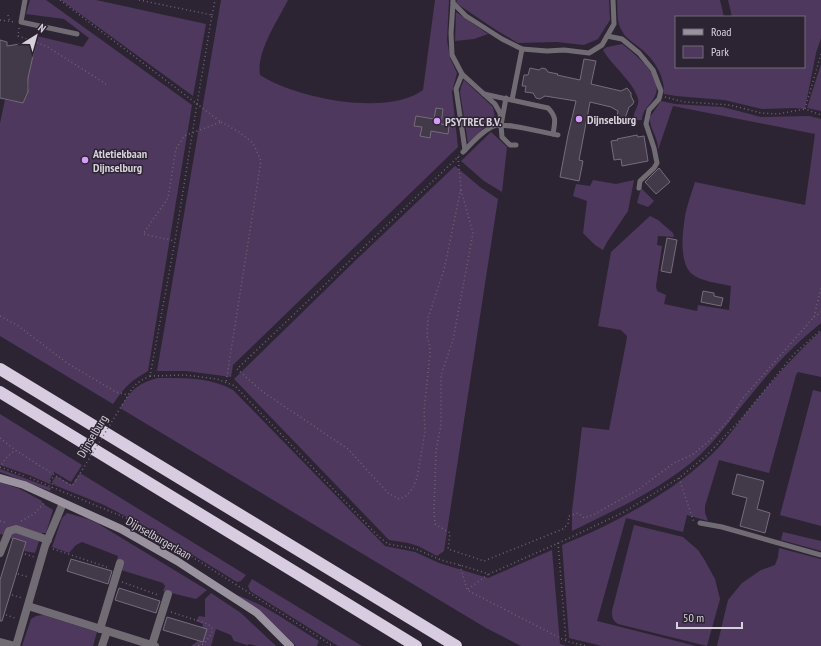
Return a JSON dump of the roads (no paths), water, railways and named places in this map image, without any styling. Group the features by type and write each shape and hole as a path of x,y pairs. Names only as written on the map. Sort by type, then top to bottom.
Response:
{"highway":[{"path":"0,369 456,646"},
{"path":"0,392 416,646"}],"main road":[{"name":"Dijnselburgerlaan","path":"0,478 24,485 46,500 63,503 120,529 177,561 257,614 290,646"}],"street":[{"path":"0,642 15,646 47,543 63,503"},
{"path":"0,553 9,531 13,529 47,543"},
{"path":"102,646 103,630 119,567"},
{"path":"28,606 153,645 167,596"}],"lane":[{"path":"24,0 21,22 78,34"},
{"path":"453,2 466,16 502,39 522,49 564,50 589,53 602,45 614,24 613,0"},
{"path":"453,2 451,33 452,54 462,74 495,104 500,113 502,137 510,145 516,146"},
{"path":"607,36 622,39 639,53 654,70 660,85 661,91 659,100 649,110 646,124 657,163 654,168 640,181 639,188"},
{"path":"512,100 522,49"},
{"path":"462,74 456,89 464,151 488,129 496,125 556,135 554,114 548,108 482,93"},
{"path":"501,125 506,98"},
{"path":"700,523 722,527 821,555"}],"place":[{"name":"Dijnselburg","path":"579,119"},
{"name":"PSYTREC B.V.","path":"437,121"},
{"name":"Atletiekbaan Dijnselburg","path":"85,160"}]}
